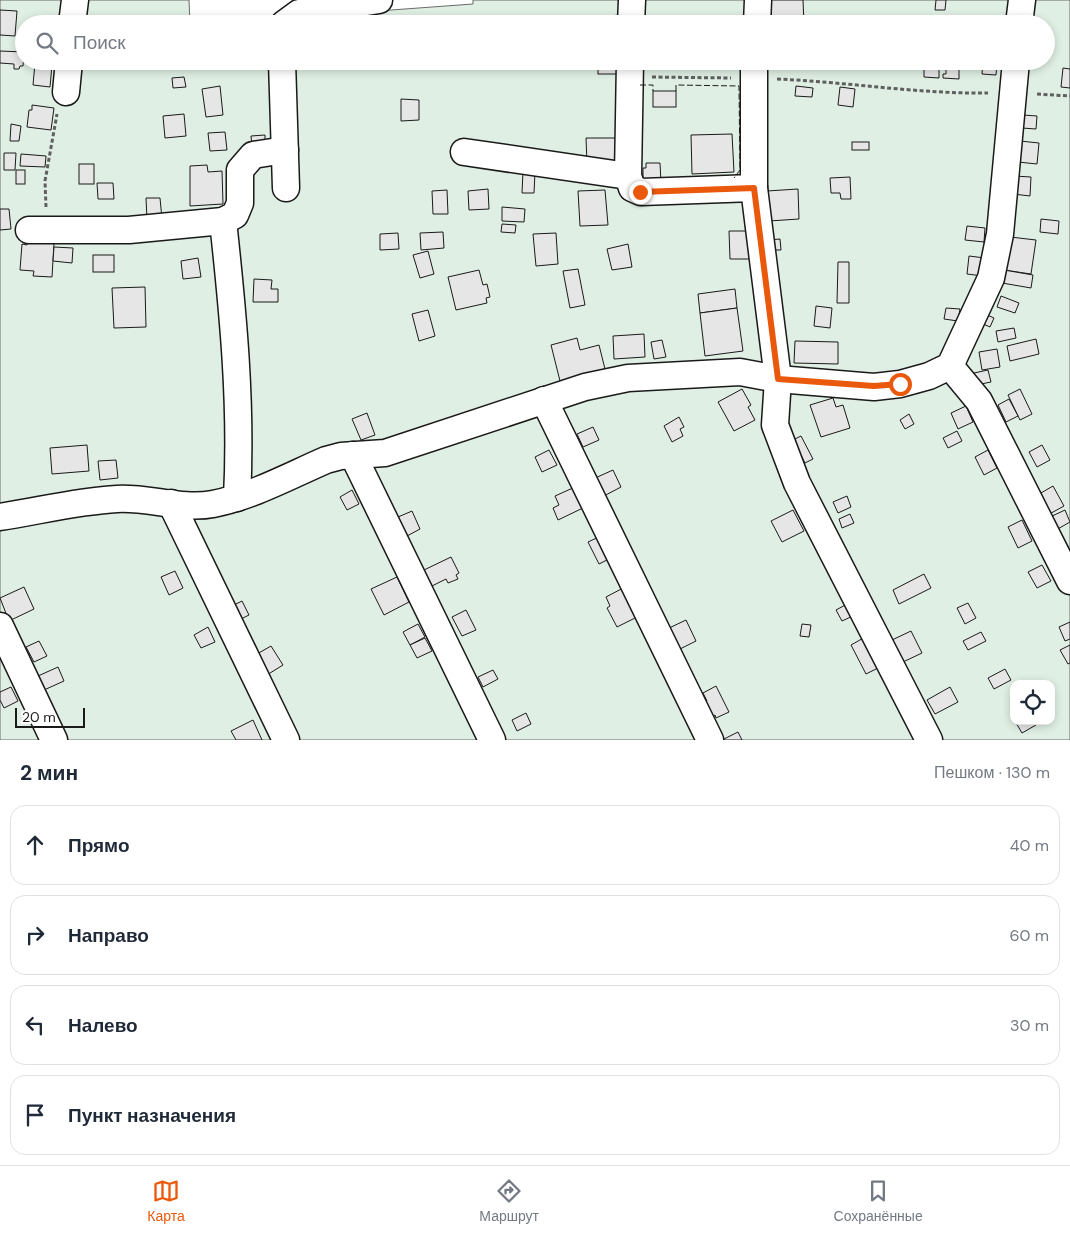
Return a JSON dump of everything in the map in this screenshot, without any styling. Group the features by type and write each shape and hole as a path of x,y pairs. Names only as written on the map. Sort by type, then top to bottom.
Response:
{"lane":[{"path":"73,15 75,0"},
{"path":"296,15 380,0"},
{"path":"631,15 632,0"},
{"path":"757,15 758,0"},
{"path":"1020,15 1022,0"},
{"path":"66,92 68,70"},
{"path":"282,70 286,188"},
{"path":"630,70 628,176 632,188 640,192 754,188"},
{"path":"754,70 754,188 778,379 776,425 797,483 929,740"},
{"path":"0,516 116,499 142,498 171,503 210,504 237,498 326,460 353,455 386,453 585,387 628,378 740,372 778,379 874,386 900,384 929,376 950,366 991,278 1000,234 1015,70"},
{"path":"38,229 129,230 223,221 235,216 240,203 240,170 253,155 285,150"},
{"path":"464,152 628,176"},
{"path":"223,221 236,364 240,445 237,498"},
{"path":"950,366 979,402 1070,581"},
{"path":"544,400 710,740"},
{"path":"353,455 492,740"},
{"path":"171,503 286,740"},
{"path":"0,626 54,740"}],"path":[{"path":"754,70 915,91 1070,96"},
{"path":"38,229 58,111 66,92"}],"green space":[{"path":"0,0 189,0 190,15 15,15 15,70 1055,70 1055,15 323,15 473,4 473,0 1070,0 1070,740 0,740"}],"building":[{"path":"771,0 803,0 804,15 771,15"},
{"path":"936,0 946,0 945,10 935,10"},
{"path":"0,10 17,11 17,15 15,15 15,36 0,35"},
{"path":"0,51 15,52 15,69 14,64 0,63"},
{"path":"1063,68 1070,69 1070,88 1061,87"},
{"path":"34,70 52,70 50,87 33,85"},
{"path":"598,70 618,70 618,74 598,74"},
{"path":"924,70 939,70 939,78 924,77"},
{"path":"946,70 959,70 959,79 943,78 943,74 946,74"},
{"path":"982,70 996,70 996,75 982,74"},
{"path":"184,77 186,87 173,88 172,78"},
{"path":"220,86 223,115 206,117 202,89"},
{"path":"796,86 813,88 812,97 795,96"},
{"path":"840,87 855,89 853,107 838,105"},
{"path":"653,91 676,91 676,107 653,107"},
{"path":"401,99 419,100 419,120 401,121"},
{"path":"32,105 54,108 51,130 27,127 29,110 32,110"},
{"path":"184,114 186,136 165,138 163,116"},
{"path":"1023,115 1037,116 1036,129 1022,128"},
{"path":"11,124 21,126 19,141 10,141"},
{"path":"225,132 227,150 210,151 208,133"},
{"path":"732,134 734,172 692,174 691,135"},
{"path":"265,135 265,147 252,147 251,136"},
{"path":"586,138 622,138 622,162 587,163"},
{"path":"1020,141 1039,143 1037,164 1018,162"},
{"path":"852,142 869,142 869,150 852,150"},
{"path":"4,153 16,153 15,170 4,170"},
{"path":"21,154 46,156 45,167 20,166"},
{"path":"646,163 660,163 661,183 643,183 643,168 646,168"},
{"path":"79,164 94,164 94,184 79,184"},
{"path":"207,165 208,172 222,171 223,204 190,206 190,166"},
{"path":"16,170 25,170 25,184 16,184"},
{"path":"523,171 535,172 534,193 522,193"},
{"path":"1014,176 1031,177 1030,196 1013,194"},
{"path":"850,177 851,199 841,199 840,193 831,193 830,178"},
{"path":"97,183 113,183 114,199 98,199"},
{"path":"488,189 489,209 469,210 468,191"},
{"path":"798,189 799,219 769,221 767,191"},
{"path":"447,190 448,214 433,214 432,191"},
{"path":"605,190 608,225 580,226 578,191"},
{"path":"146,198 160,198 162,219 147,220"},
{"path":"502,207 525,209 524,222 502,221"},
{"path":"0,209 9,209 11,229 0,230"},
{"path":"1041,219 1059,221 1058,234 1040,232"},
{"path":"502,224 516,225 515,233 501,232"},
{"path":"967,226 985,228 984,242 965,240"},
{"path":"729,231 749,231 750,259 730,259"},
{"path":"443,232 444,248 421,250 420,233"},
{"path":"398,233 399,249 380,250 380,234"},
{"path":"556,233 558,264 536,266 533,234"},
{"path":"1010,237 1036,240 1031,274 1004,270"},
{"path":"780,239 781,250 769,250 768,240"},
{"path":"28,241 54,243 52,277 33,276 34,271 20,270 22,244 27,245"},
{"path":"628,244 632,267 612,270 607,249"},
{"path":"54,247 73,248 72,263 53,261"},
{"path":"428,251 434,274 420,278 413,255"},
{"path":"93,255 114,255 114,272 93,272"},
{"path":"969,256 985,258 983,276 967,274"},
{"path":"198,258 201,277 183,279 181,261"},
{"path":"838,262 849,262 849,303 837,303"},
{"path":"578,269 585,305 570,308 563,271"},
{"path":"479,270 483,285 487,284 490,297 486,298 487,303 456,310 448,277"},
{"path":"1004,270 1033,275 1031,288 1002,283"},
{"path":"254,279 272,280 271,289 278,289 278,302 253,302"},
{"path":"145,287 146,327 114,328 112,288"},
{"path":"735,289 737,308 700,313 698,294"},
{"path":"1001,296 1019,303 1015,313 997,307"},
{"path":"816,306 832,308 830,328 814,326"},
{"path":"737,308 743,351 705,356 700,313"},
{"path":"946,308 960,309 958,321 944,319"},
{"path":"428,310 435,336 419,341 412,314"},
{"path":"985,314 994,318 990,327 981,323"},
{"path":"1014,328 1016,338 998,342 996,331"},
{"path":"644,334 645,357 614,359 613,336"},
{"path":"577,338 580,350 599,345 605,369 560,381 551,345"},
{"path":"1036,339 1039,354 1010,361 1007,346"},
{"path":"662,340 666,357 654,359 651,342"},
{"path":"795,341 838,342 838,364 794,363"},
{"path":"997,349 1000,367 982,370 979,352"},
{"path":"988,370 991,382 976,385 974,373"},
{"path":"742,389 751,405 748,407 755,420 734,431 718,402"},
{"path":"1020,389 1032,414 1020,420 1008,395"},
{"path":"833,398 836,407 843,405 850,428 821,437 810,405"},
{"path":"1009,399 1018,416 1006,422 998,405"},
{"path":"966,406 973,422 958,429 951,413"},
{"path":"367,413 375,435 361,440 352,419"},
{"path":"909,414 914,424 905,429 900,420"},
{"path":"679,417 684,427 680,429 683,436 672,442 664,426"},
{"path":"593,427 599,440 583,447 577,434"},
{"path":"957,431 962,441 948,448 943,438"},
{"path":"801,436 813,459 805,463 793,440"},
{"path":"87,445 89,471 52,474 50,448"},
{"path":"1042,445 1050,460 1037,467 1029,452"},
{"path":"549,450 557,465 542,472 535,457"},
{"path":"988,450 997,468 984,475 975,457"},
{"path":"116,460 118,478 100,480 98,461"},
{"path":"613,470 621,487 602,497 593,479"},
{"path":"1053,486 1064,506 1044,517 1034,497"},
{"path":"575,487 585,507 558,520 553,508 559,505 555,496"},
{"path":"352,490 359,504 347,510 340,497"},
{"path":"847,496 851,507 838,513 833,502"},
{"path":"793,510 804,531 782,542 771,521"},
{"path":"1065,510 1070,522 1056,530 1050,517"},
{"path":"412,511 420,529 407,536 398,517"},
{"path":"850,514 854,523 842,528 839,519"},
{"path":"1022,520 1032,541 1018,548 1008,527"},
{"path":"601,536 611,558 599,564 588,542"},
{"path":"451,557 459,573 456,575 458,579 448,583 446,579 432,586 424,570"},
{"path":"1042,565 1051,581 1037,588 1028,572"},
{"path":"175,571 183,588 169,595 161,577"},
{"path":"924,574 931,588 899,604 893,590"},
{"path":"397,577 409,602 384,615 371,589"},
{"path":"24,587 34,609 9,621 0,598"},
{"path":"625,587 639,616 617,627 607,608 610,606 606,597"},
{"path":"242,601 249,615 235,622 228,608"},
{"path":"849,603 855,615 842,621 836,610"},
{"path":"968,603 976,618 965,624 957,608"},
{"path":"466,610 476,630 462,636 452,617"},
{"path":"686,620 696,641 678,650 667,629"},
{"path":"1070,622 1070,639 1065,641 1059,627"},
{"path":"418,624 425,637 410,645 403,632"},
{"path":"802,624 811,625 809,637 800,636"},
{"path":"208,627 215,642 201,648 194,635"},
{"path":"911,631 922,653 903,662 892,640"},
{"path":"981,632 986,641 968,650 963,641"},
{"path":"867,636 882,666 866,674 851,645"},
{"path":"425,638 432,651 417,658 410,645"},
{"path":"39,641 47,656 34,662 26,647"},
{"path":"1070,645 1070,663 1068,664 1060,650"},
{"path":"271,646 283,665 262,678 250,658"},
{"path":"58,667 64,681 44,690 38,676"},
{"path":"1005,669 1011,680 994,689 988,678"},
{"path":"493,670 498,679 483,687 478,677"},
{"path":"716,686 729,712 716,718 715,715 711,717 704,703 707,701 703,693"},
{"path":"11,687 18,701 4,708 0,700 0,692"},
{"path":"950,687 958,702 935,714 927,700"},
{"path":"526,713 531,724 517,731 512,720"},
{"path":"253,720 262,740 236,740 231,731"},
{"path":"1017,725 1036,725 1022,733"},
{"path":"738,732 742,740 722,740"}],"fence":[{"path":"640,85 653,85 653,91"},
{"path":"676,91 676,85 739,86 740,170 734,178"}],"route":[{"path":"640,192 754,188 778,379 874,386 900,384"}]}
